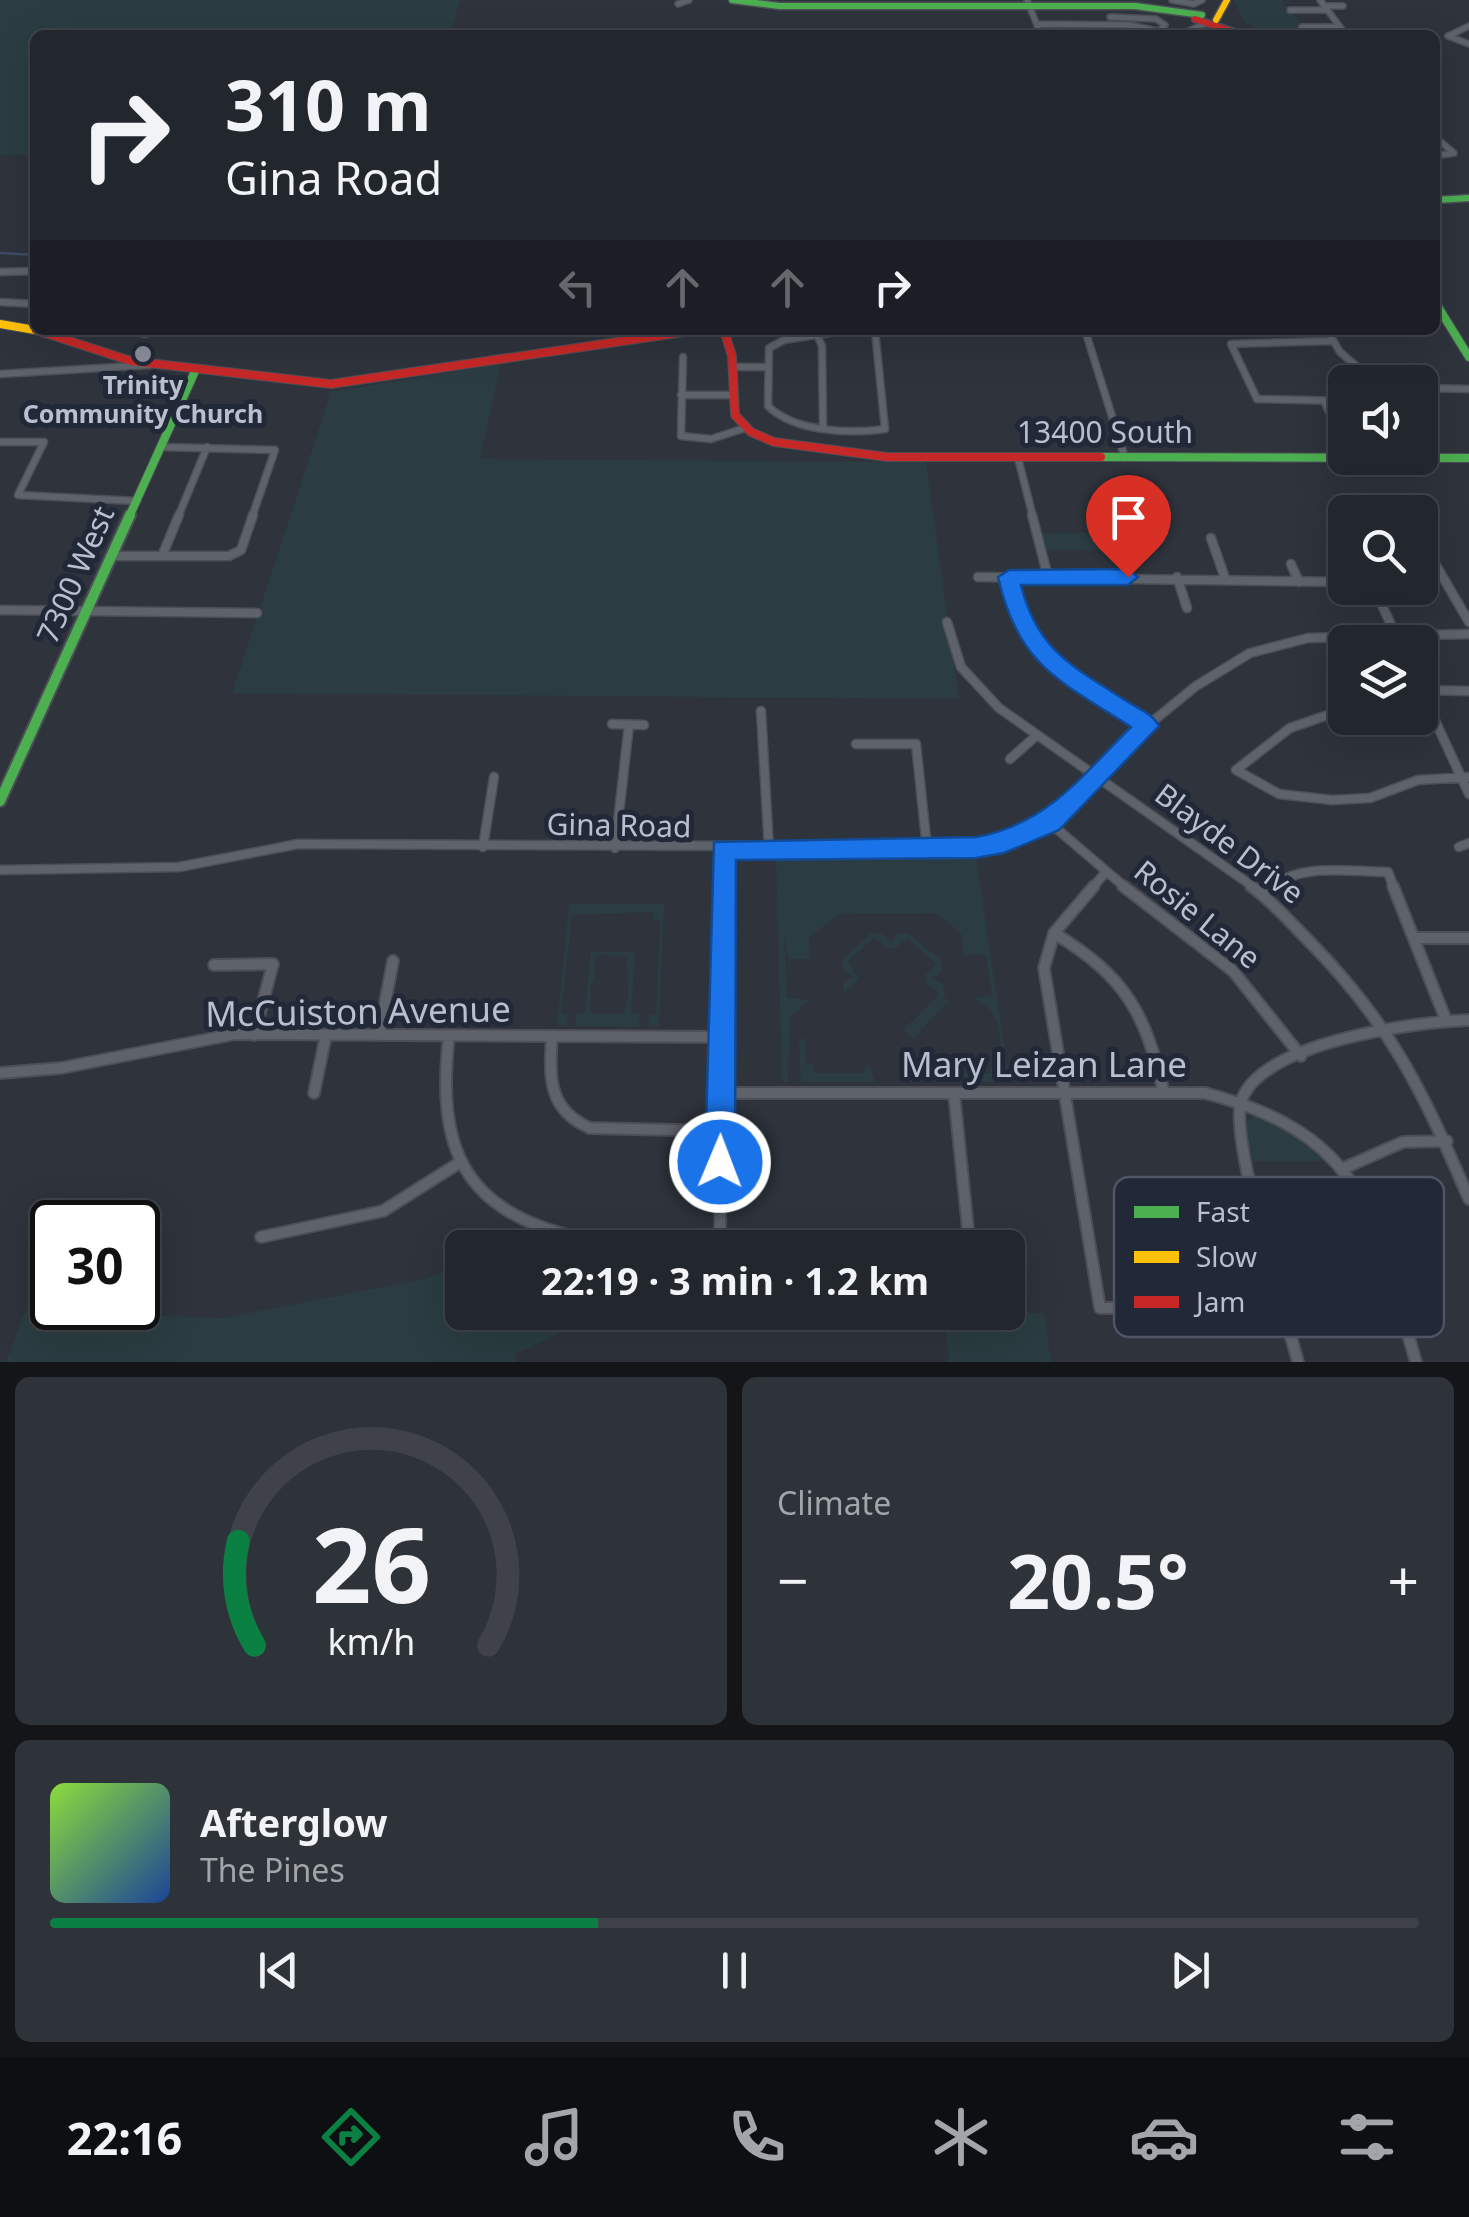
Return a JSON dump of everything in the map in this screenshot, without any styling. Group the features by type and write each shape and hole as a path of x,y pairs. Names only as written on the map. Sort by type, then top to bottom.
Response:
{"street":[{"path":"736,0 790,6 815,3 1141,6 1209,17 1233,30"},
{"path":"1172,0 1202,0"},
{"path":"1298,0 1306,10"},
{"path":"1320,0 1342,30"},
{"path":"1030,6 1039,30"},
{"path":"1290,10 1344,6"},
{"path":"1186,30 1209,17"},
{"path":"1186,30 1209,17"},
{"path":"1036,24 1110,18 1160,30"},
{"path":"1469,26 1448,36 1469,44"},
{"path":"1302,27 1340,27"},
{"path":"1440,142 1454,153 1440,155"},
{"path":"1440,200 1469,198"},
{"path":"0,272 30,271"},
{"path":"0,302 30,304"},
{"path":"1440,310 1468,352"},
{"path":"0,324 30,329"},
{"path":"49,335 97,353 152,364 341,384 665,335"},
{"path":"683,356 682,438 711,439 745,428 734,412 733,367 725,335"},
{"path":"824,426 823,363 817,335 774,344 767,352 772,413 785,420 824,426 885,429 876,335"},
{"path":"1086,335 1125,458"},
{"path":"1329,335 1357,365"},
{"path":"1328,401 1257,399 1232,342 1332,341"},
{"path":"0,374 152,364"},
{"path":"733,367 767,367"},
{"name":"7300 West","path":"1,795 196,369"},
{"path":"1438,388 1469,389"},
{"path":"681,395 733,394"},
{"path":"1324,401 1328,409"},
{"name":"13400 South","path":"745,428 774,442 870,456 1328,458"},
{"path":"0,442 44,442 18,495 136,501"},
{"path":"112,556 238,553 274,449 161,447"},
{"path":"162,556 208,447"},
{"path":"1018,458 1048,577"},
{"name":"13400 South","path":"1438,458 1469,458"},
{"path":"1211,538 1225,578"},
{"path":"1292,564 1299,582"},
{"path":"1438,569 1469,622"},
{"path":"978,577 1328,582"},
{"path":"1009,577 1018,616 1034,645 1058,668 1147,726"},
{"path":"1177,577 1187,608"},
{"path":"0,610 258,613"},
{"name":"Blayde Drive","path":"947,622 962,667 999,708 1263,894 1342,974 1388,1032 1447,1141 1469,1199"},
{"name":"Gina Road","path":"1438,636 1469,634"},
{"name":"Gina Road","path":"0,870 179,867 298,844 769,849 927,848 1004,843 1050,823 1147,726 1196,686 1250,653 1308,638 1328,638"},
{"path":"1438,690 1469,691"},
{"path":"761,711 769,849"},
{"path":"1328,716 1290,728 1236,770 1279,794 1332,800 1370,798 1418,780 1465,777"},
{"path":"612,724 644,724"},
{"path":"615,848 629,724"},
{"path":"1438,725 1465,777 1469,794"},
{"path":"1010,759 1036,736"},
{"path":"856,744 916,744 927,848"},
{"path":"483,846 494,777"},
{"name":"Rosie Lane","path":"1050,823 1105,874 1239,977 1302,1056"},
{"path":"720,1230 723,849"},
{"path":"1263,894 1274,881 1291,873 1388,872 1446,1020"},
{"path":"1105,874 1054,932 1044,968 1100,1308 1114,1308"},
{"path":"1054,932 1114,973 1139,1004 1164,1092"},
{"path":"1414,938 1469,938"},
{"path":"379,1035 394,961"},
{"path":"214,965 273,964 254,1034"},
{"path":"1249,1177 1238,1133 1240,1102 1265,1070 1388,1032 1446,1020 1469,1020"},
{"name":"McCuiston Avenue","path":"0,1073 61,1068 211,1038 254,1034 720,1036"},
{"path":"314,1093 326,1035"},
{"path":"448,1036 441,1096 459,1163 478,1188 508,1214 545,1230"},
{"path":"552,1036 550,1088 554,1104 572,1121 590,1128 720,1130"},
{"name":"Mary Leizan Lane","path":"721,1092 1206,1093 1240,1102 1286,1122 1344,1168"},
{"path":"954,1093 969,1230"},
{"path":"1348,1177 1344,1168 1403,1142 1447,1141"},
{"path":"261,1237 382,1210 459,1163"},
{"path":"1292,1337 1298,1362"},
{"path":"1408,1337 1416,1362"}],"shaded area":[{"path":"0,0 460,0 451,30 30,30 30,155 0,155"},
{"path":"1234,0 1282,0 1304,30 1260,30 1244,22"},
{"path":"501,364 480,459 926,462 959,699 232,693 331,392"},
{"path":"1038,533 1124,533 1129,550 1042,550"},
{"path":"776,857 976,857 1009,1078 997,1022 984,1004 972,998 992,996 986,955 964,955 961,933 936,913 840,914 809,937 810,959 789,959 784,937 787,998 810,1000 790,1017 788,1082 782,1082"},
{"path":"569,904 664,904 659,1026 648,1026 649,1015 656,1014 660,920 653,919 652,912 572,915 561,1013 568,1014 566,1026 557,1025"},
{"path":"871,933 883,934 891,943 896,934 908,933 941,960 942,972 931,979 943,984 945,996 940,1003 946,998 949,1001 913,1039 904,1029 912,1021 917,1024 914,1020 939,994 926,982 925,975 936,963 907,938 896,948 887,948 874,937 848,962 859,979 844,992 843,982 854,977 843,970 842,960"},
{"path":"591,952 635,952 631,1013 640,1014 639,1027 576,1026 576,1014 585,1013","holes":["596,955 627,956 628,998 623,1014 591,1013 590,983 594,982"]},
{"path":"805,1038 806,1064 813,1064 814,1073 864,1073 865,1066 870,1066 875,1082 801,1082 799,1039"},
{"path":"918,1055 924,1061 921,1066 926,1070 930,1067 931,1072 989,1073 992,1067 994,1082 910,1082 910,1064"},
{"path":"1255,1116 1295,1135 1326,1161 1253,1161 1244,1123"},
{"path":"445,1271 445,1330 562,1332 517,1353 515,1362 6,1362 25,1311 30,1311 30,1330 160,1330 160,1316 223,1318 425,1279"},
{"path":"1025,1313 1044,1313 1051,1362 949,1362 946,1330 1025,1330"}],"waterway":[{"path":"0,253 30,255"}],"traffic: fast":[{"path":"732,0 779,6 1135,6 1202,15"},
{"path":"1440,200 1469,198"},
{"path":"1440,310 1469,357"},
{"path":"0,801 196,369"},
{"path":"1101,457 1469,458"}],"traffic: slow":[{"path":"1216,20 1227,0"},
{"path":"0,324 30,329"}],"traffic: jam":[{"path":"1195,19 1228,30"},
{"path":"51,335 131,361 331,384 664,335"},
{"path":"726,335 732,356 735,415 751,432 774,442 887,457 1101,457"}],"place":[{"name":"Trinity Community Church","path":"143,354"}],"route":[{"path":"720,1162 723,849 976,848 1004,843 1050,823 1147,726 1058,668 1034,645 1018,616 1009,577 1128,577"}]}
